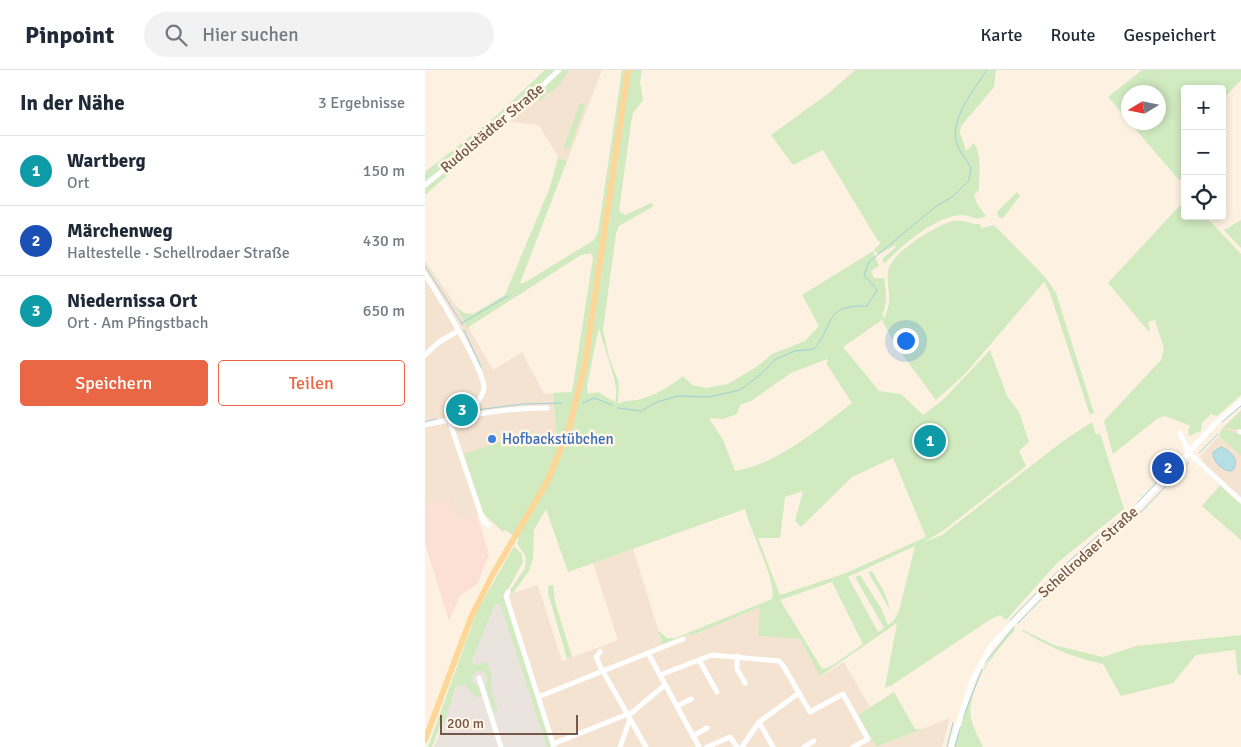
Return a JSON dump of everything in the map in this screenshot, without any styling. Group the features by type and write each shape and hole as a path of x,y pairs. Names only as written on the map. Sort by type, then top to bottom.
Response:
{"main road":[{"path":"425,740 472,615 493,574 547,482 574,414 585,364 628,70"}],"street":[{"name":"Rudolstädter Straße","path":"425,185 508,118 559,70"},
{"path":"425,274 458,331 484,385 482,395 469,414"},
{"path":"425,354 439,342 458,331"},
{"name":"Schellrodaer Straße","path":"951,747 971,681 991,646 1059,574 1140,505 1241,401"},
{"path":"425,426 469,414 516,408 547,408"},
{"path":"449,420 483,520 488,525"},
{"path":"1180,433 1189,453 1241,501"},
{"path":"508,592 506,596 553,746 629,716 665,685"},
{"path":"538,697 683,639"},
{"path":"600,652 596,657 646,747"},
{"path":"648,653 699,747"},
{"path":"660,675 712,655 779,661 785,666 810,712 843,694 868,739 853,747"},
{"path":"737,656 737,669 745,683"},
{"path":"699,660 717,692"},
{"path":"479,678 501,747"},
{"path":"742,747 759,722 799,693"},
{"path":"677,706 691,699"},
{"path":"621,747 629,716"},
{"path":"759,722 773,747"},
{"path":"693,736 707,728"},
{"path":"707,747 731,737 737,747"},
{"path":"804,747 814,740"}],"shaded area":[{"path":"563,70 602,70 567,161 558,157 539,125 510,122"},
{"path":"425,260 456,306 493,370 522,352 544,394 553,393 557,440 531,442 530,431 483,513 456,521 448,498 425,505"},
{"path":"1241,410 1241,540 1202,506 1220,485 1198,464 1202,459 1200,456 1219,436 1222,428"},
{"path":"448,498 456,521 477,515 489,554 478,583 460,596 449,621 425,544 425,505"},
{"path":"633,549 663,645 690,633 692,636 760,607 758,636 800,639 821,676 844,662 870,707 858,715 876,747 551,747 504,596 538,585 562,661 618,640 593,563"},
{"path":"502,600 548,747 434,747 487,607"},
{"path":"950,718 942,747 876,747"}],"green space":[{"path":"545,70 569,70 558,87 548,93 541,101 537,99 538,96 425,195 425,172 497,115"},
{"path":"622,70 642,70 640,82 643,100 633,113 619,211 625,215 651,203 654,206 619,226 616,233 603,330 609,357 619,383 618,404 653,395 683,376 692,385 706,388 728,384 758,366 772,354 805,341 819,326 802,295 873,251 879,266 871,271 874,278 884,278 886,297 882,315 884,318 889,305 888,272 890,265 905,249 925,234 953,221 980,224 981,228 994,225 1046,278 1056,293 1094,413 1090,415 1050,293 1044,282 964,375 936,400 894,343 882,320 843,347 879,391 901,394 923,415 944,399 990,350 1007,396 1019,412 1029,442 1019,451 1026,466 944,530 924,542 942,535 1063,441 1092,422 1096,435 1099,433 1101,436 1124,509 1057,563 1006,620 1000,615 991,619 885,688 897,623 820,676 800,639 758,636 760,607 691,636 690,633 663,645 658,630 667,638 675,638 772,599 771,580 745,509 568,572 546,509 534,530 533,559 529,571 513,593 507,595 525,568 526,557 517,543 519,539 505,530 503,532 483,513 464,454 531,431 531,442 557,440 553,393 572,392 593,258 591,253 581,255 467,328 456,306 464,313 473,314 505,295 550,187 558,157 567,161 520,283 524,283 594,240 598,232","holes":["599,328 616,386 615,402 598,392 588,394 587,385","827,359 826,363 852,403 782,453 767,461 735,471 723,440 709,418 723,419 737,414 740,405 751,401 791,373","893,458 926,537 846,573 780,595 758,538 780,538 785,497 803,491 795,521 801,527 852,477","915,546 899,611 894,620 888,625 881,608 860,575 855,577 884,628 878,632 848,577","832,582 863,644 833,665 824,669 780,600"]},
{"path":"855,70 996,70 994,87 961,126 960,132 966,151 974,143 977,148 979,190 974,195 977,204 986,216 982,218 964,215 949,217 928,227 900,248 884,264 882,259 896,245 879,254 876,253 874,250 881,242 878,241 823,150 793,165 771,135 829,93"},
{"path":"1142,70 1241,70 1241,80 1226,96 1226,85 1181,85 1180,181 1136,130 1166,130 1166,85 1123,85"},
{"path":"1121,87 1121,112 1108,97"},
{"path":"584,103 585,106 570,148 566,149 564,146 580,104"},
{"path":"1017,192 1020,196 1003,218 999,218 997,212"},
{"path":"1181,204 1181,220 1209,220 1241,254 1241,395 1217,416 1211,414 1202,423 1201,431 1189,436 1188,429 1191,426 1165,416 1158,418 1113,454 1104,421 1161,360 1164,349 1155,320 1148,322 1150,333 1108,283"},
{"path":"1241,220 1241,248 1223,229"},
{"path":"1241,411 1241,430 1223,428"},
{"path":"1222,429 1241,434 1241,456 1219,436"},
{"path":"1221,485 1241,503 1241,540 1202,506"},
{"path":"514,546 521,553 523,562 507,591 551,747 547,747 500,603 494,606 471,663 475,665 487,662 492,678 490,688 498,712 494,713 485,685 488,679 483,671 476,671 471,681 479,687 482,696 477,698 464,684 456,687 444,723 441,723 432,747 428,747 477,611"},
{"path":"872,571 884,591 891,612 868,572"},
{"path":"553,585 555,602 572,657 567,659 548,593 548,586"},
{"path":"1015,627 1015,630 999,648 984,670 973,694 971,718 983,747 955,747 970,698 984,669 1003,641"},
{"path":"1023,630 1054,645 1103,657 1136,646 1241,635 1241,675 1238,675 1235,650 1196,655 1173,683 1121,696 1103,664 1061,651"},
{"path":"894,692 915,729 922,729 876,747 858,715"}],"water":[{"path":"1221,447 1234,457 1235,467 1232,471 1222,468 1213,456 1213,452"}],"waterway":[{"path":"618,408 641,411 657,402 678,396 709,397 740,390 760,375 776,359 795,351 814,349 821,340 832,317 837,312 853,306 867,306 877,290 864,275 869,262 935,207 952,197 969,180 971,168 957,144 956,125 964,105 987,70"},
{"path":"425,266 463,325"},
{"path":"462,323 508,296"},
{"path":"464,330 481,367"},
{"path":"583,403 594,398 612,405"},
{"path":"476,410 523,404 562,403"},
{"path":"1222,422 1241,406"},
{"path":"425,422 436,419"},
{"path":"1199,453 1218,434"},
{"path":"1018,623 1074,566 1142,511 1189,462"},
{"path":"1137,503 1160,479"},
{"path":"1106,529 1123,515"},
{"path":"1010,620 1059,570 1102,532"},
{"path":"985,663 1014,627"},
{"path":"963,718 982,669"},
{"path":"947,747 953,723"},
{"path":"955,747 960,727"}],"place":[{"name":"Niedernissa Ort","path":"462,410"},
{"name":"Hofbackstübchen","path":"492,439"},
{"name":"Wartberg","path":"930,441"},
{"name":"Märchenweg","path":"1168,468"}]}
